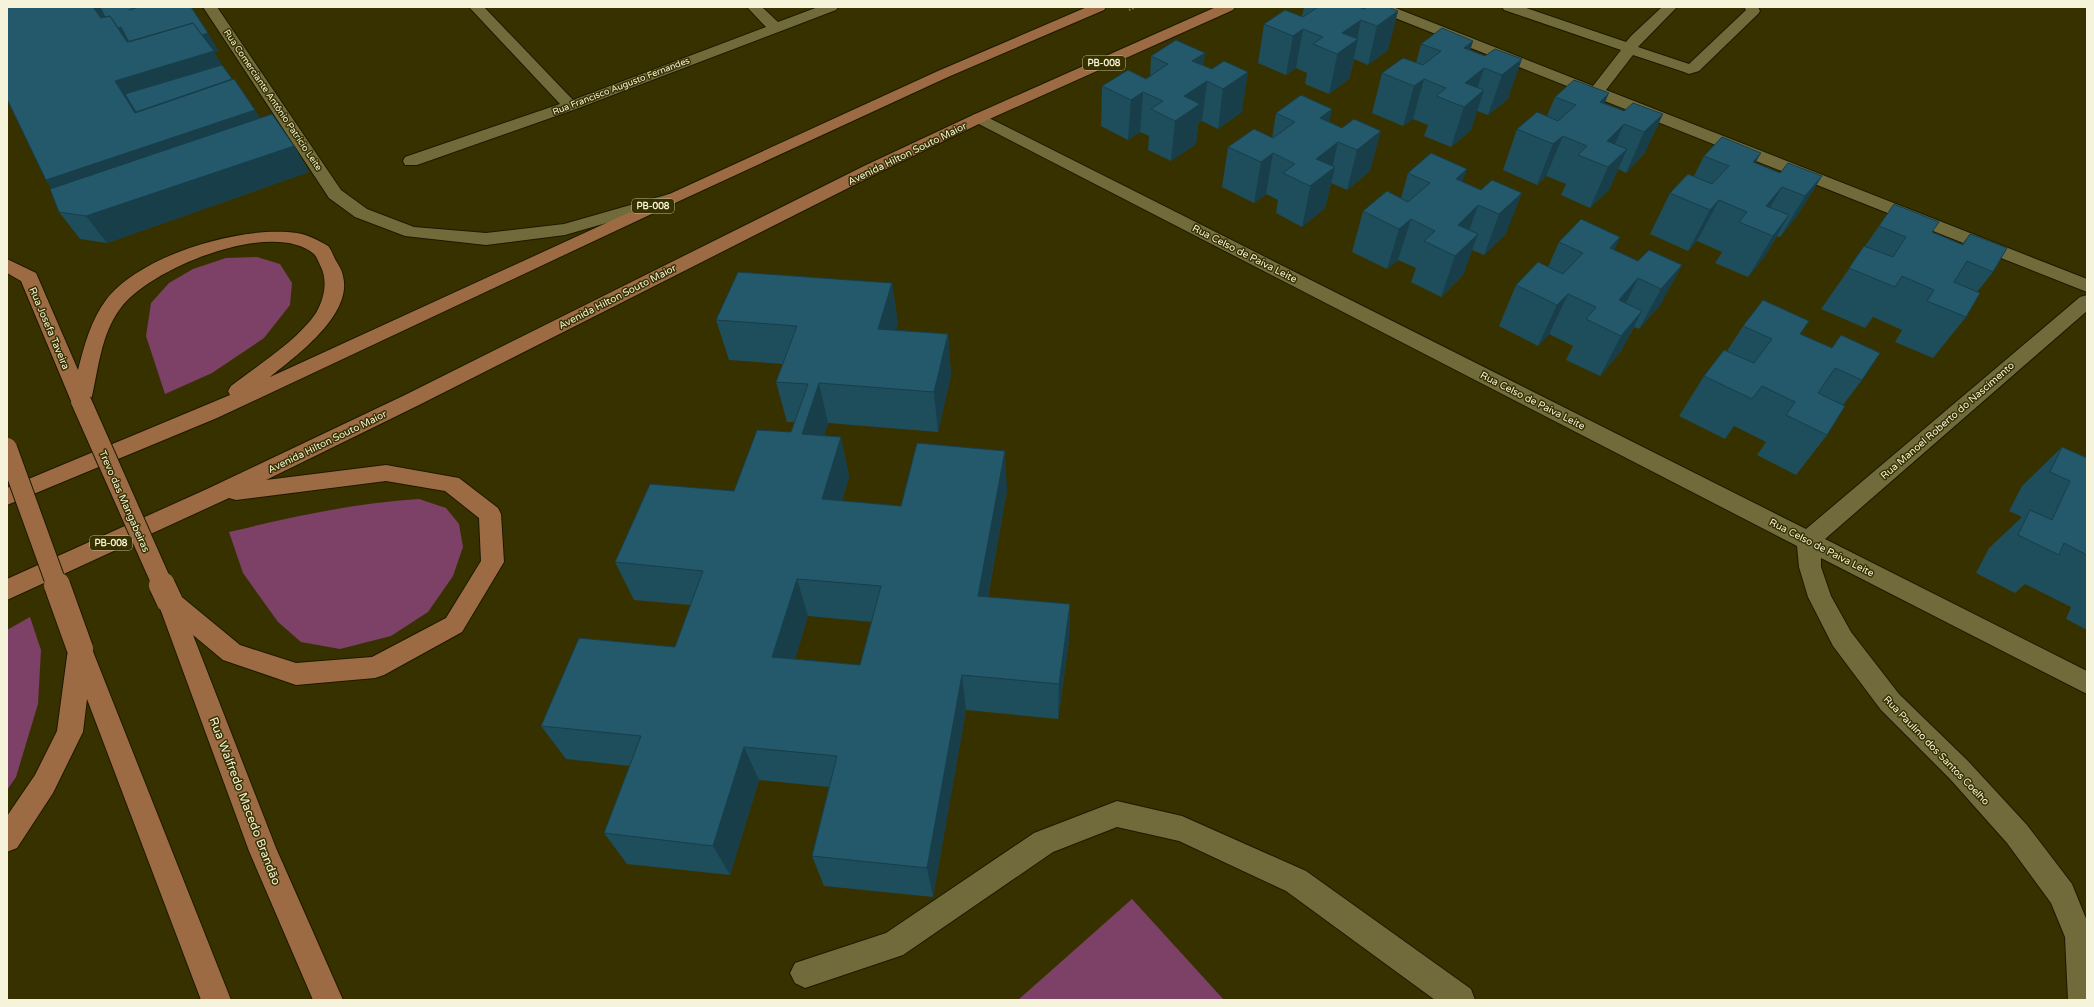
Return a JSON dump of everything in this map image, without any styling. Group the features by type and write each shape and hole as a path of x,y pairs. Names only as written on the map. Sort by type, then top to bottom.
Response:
{"main road":[{"name":"PB-008","path":"7,497 210,413 669,199 943,74 1099,7"},
{"name":"Avenida Hilton Souto Maior","path":"7,590 216,495 412,400 870,170 979,118 1228,7"},
{"path":"81,401 100,326 113,303 132,285 152,271 188,254 225,242 253,236 277,236 299,240 314,246 324,254 333,268 336,286 331,301 315,326 280,357 210,413"},
{"name":"Rua Josefa Taveira","path":"7,265 29,277 81,401"},
{"name":"Trevo das Mangabeiras","path":"81,401 169,600"},
{"path":"7,448 80,649 216,1000"},
{"path":"169,600 232,653 296,674 375,667 454,625 493,562 490,514 451,484 386,473 216,495"},
{"name":"Rua Walfredo Macedo Brandão","path":"169,600 263,851 328,1000"},
{"path":"7,838 44,784 70,732 80,649"}],"street":[{"name":"Rua Comerciante Antônio Patrício Leite","path":"210,7 335,194 361,213 411,232 486,239 565,229 669,199"},
{"path":"476,7 570,106"},
{"path":"754,7 775,27"},
{"name":"Rua Francisco Augusto Fernandes","path":"411,161 570,106 831,7"},
{"path":"1380,7 2087,286"},
{"path":"1509,7 1689,69 1694,68 1753,11 1752,7"},
{"path":"1596,92 1620,63 1636,40 1670,7"},
{"name":"Rua Celso de Paiva Leite","path":"979,118 2087,683"},
{"name":"Rua Manoel Roberto do Nascimento","path":"1808,540 2087,301"},
{"name":"Rua Paulino dos Santos Coelho","path":"1808,540 1810,567 1820,597 1842,638 1890,702 1958,770 2016,834 2062,894 2079,938 2083,1000"},
{"path":"805,973 893,944 1044,842 1118,814 1182,829 1296,881 1460,1000"}],"shaded area":[{"path":"257,257 280,264 292,283 290,305 264,338 212,373 165,394 146,336 151,303 169,283 193,269 226,258"},
{"path":"419,499 446,508 459,524 463,547 453,576 428,612 391,636 340,649 301,642 278,622 243,573 229,532 347,507"},
{"path":"30,617 41,650 38,704 16,777 7,790 7,630"},
{"path":"1132,899 1224,1000 1018,1000"}],"building":[{"path":"7,7 93,7 101,18 110,16 127,42 193,23 214,51 115,81 135,113 234,79 255,110 46,180 7,99"},
{"path":"100,7 191,7 208,33 202,35 193,23 129,42 121,27 118,28 110,16 105,17"},
{"path":"1318,7 1359,7 1364,9 1367,7 1388,7 1398,11 1377,26 1361,20 1342,33 1358,39 1337,54 1313,44 1323,37 1303,29 1293,36 1264,24 1285,10 1303,17"},
{"path":"1442,28 1473,41 1464,48 1485,56 1495,49 1522,59 1502,75 1484,68 1465,83 1484,90 1464,107 1436,96 1446,88 1424,79 1414,86 1382,73 1403,58 1423,65 1441,51 1421,44"},
{"path":"1176,40 1205,53 1192,61 1212,69 1224,61 1248,72 1223,89 1207,81 1184,96 1200,104 1175,121 1151,109 1163,101 1143,92 1131,100 1102,86 1128,70 1146,79 1168,64 1151,56"},
{"path":"222,65 232,79 136,112 125,94"},
{"path":"1574,80 1609,93 1600,102 1624,111 1633,103 1663,114 1644,132 1624,124 1607,141 1627,149 1608,167 1578,155 1587,146 1563,136 1553,144 1517,129 1537,112 1558,121 1576,105 1555,97"},
{"path":"1301,95 1332,109 1320,118 1342,128 1354,119 1381,131 1357,150 1338,142 1316,159 1335,167 1310,186 1283,173 1295,164 1273,153 1261,162 1228,147 1254,129 1273,138 1295,122 1276,113"},
{"path":"272,114 294,146 86,216 59,212 50,189"},
{"path":"1722,137 1761,153 1753,162 1780,173 1788,163 1822,176 1805,196 1782,187 1766,206 1789,215 1773,236 1739,222 1747,212 1719,200 1710,210 1670,193 1688,174 1712,184 1729,166 1704,156"},
{"path":"1431,153 1467,169 1456,179 1481,190 1492,180 1522,193 1499,214 1478,205 1458,225 1478,234 1455,256 1424,241 1435,231 1411,219 1399,229 1363,211 1387,191 1408,202 1430,183 1408,173"},
{"path":"1894,204 1939,222 1932,232 1963,245 1970,234 2007,248 1993,272 1967,261 1954,282 1980,293 1966,317 1927,301 1934,290 1902,276 1895,287 1849,268 1864,246 1893,257 1906,237 1879,226"},
{"path":"1581,219 1620,237 1610,248 1638,261 1649,250 1682,265 1661,289 1638,278 1619,300 1642,311 1621,336 1586,319 1596,307 1568,294 1557,305 1516,285 1538,262 1563,274 1583,253 1559,242"},
{"path":"738,272 892,283 878,329 948,334 934,392 819,383 802,434 841,437 822,499 901,506 917,443 1005,451 978,596 1070,604 1059,684 962,675 927,868 812,856 837,756 744,747 713,846 604,833 641,736 541,726 579,638 675,647 703,571 615,562 650,484 734,491 757,430 791,432 808,384 776,382 797,326 716,320","holes":["797,579 881,586 860,665 772,657"]},
{"path":"1763,300 1809,321 1800,334 1832,348 1841,335 1880,353 1862,380 1835,368 1818,393 1845,406 1827,435 1786,415 1795,402 1762,386 1752,399 1704,376 1724,350 1754,363 1772,339 1743,326"},
{"path":"2062,447 2087,458 2087,555 2064,543 2059,555 2018,535 2030,510 2052,520 2070,481 2050,472"}]}
